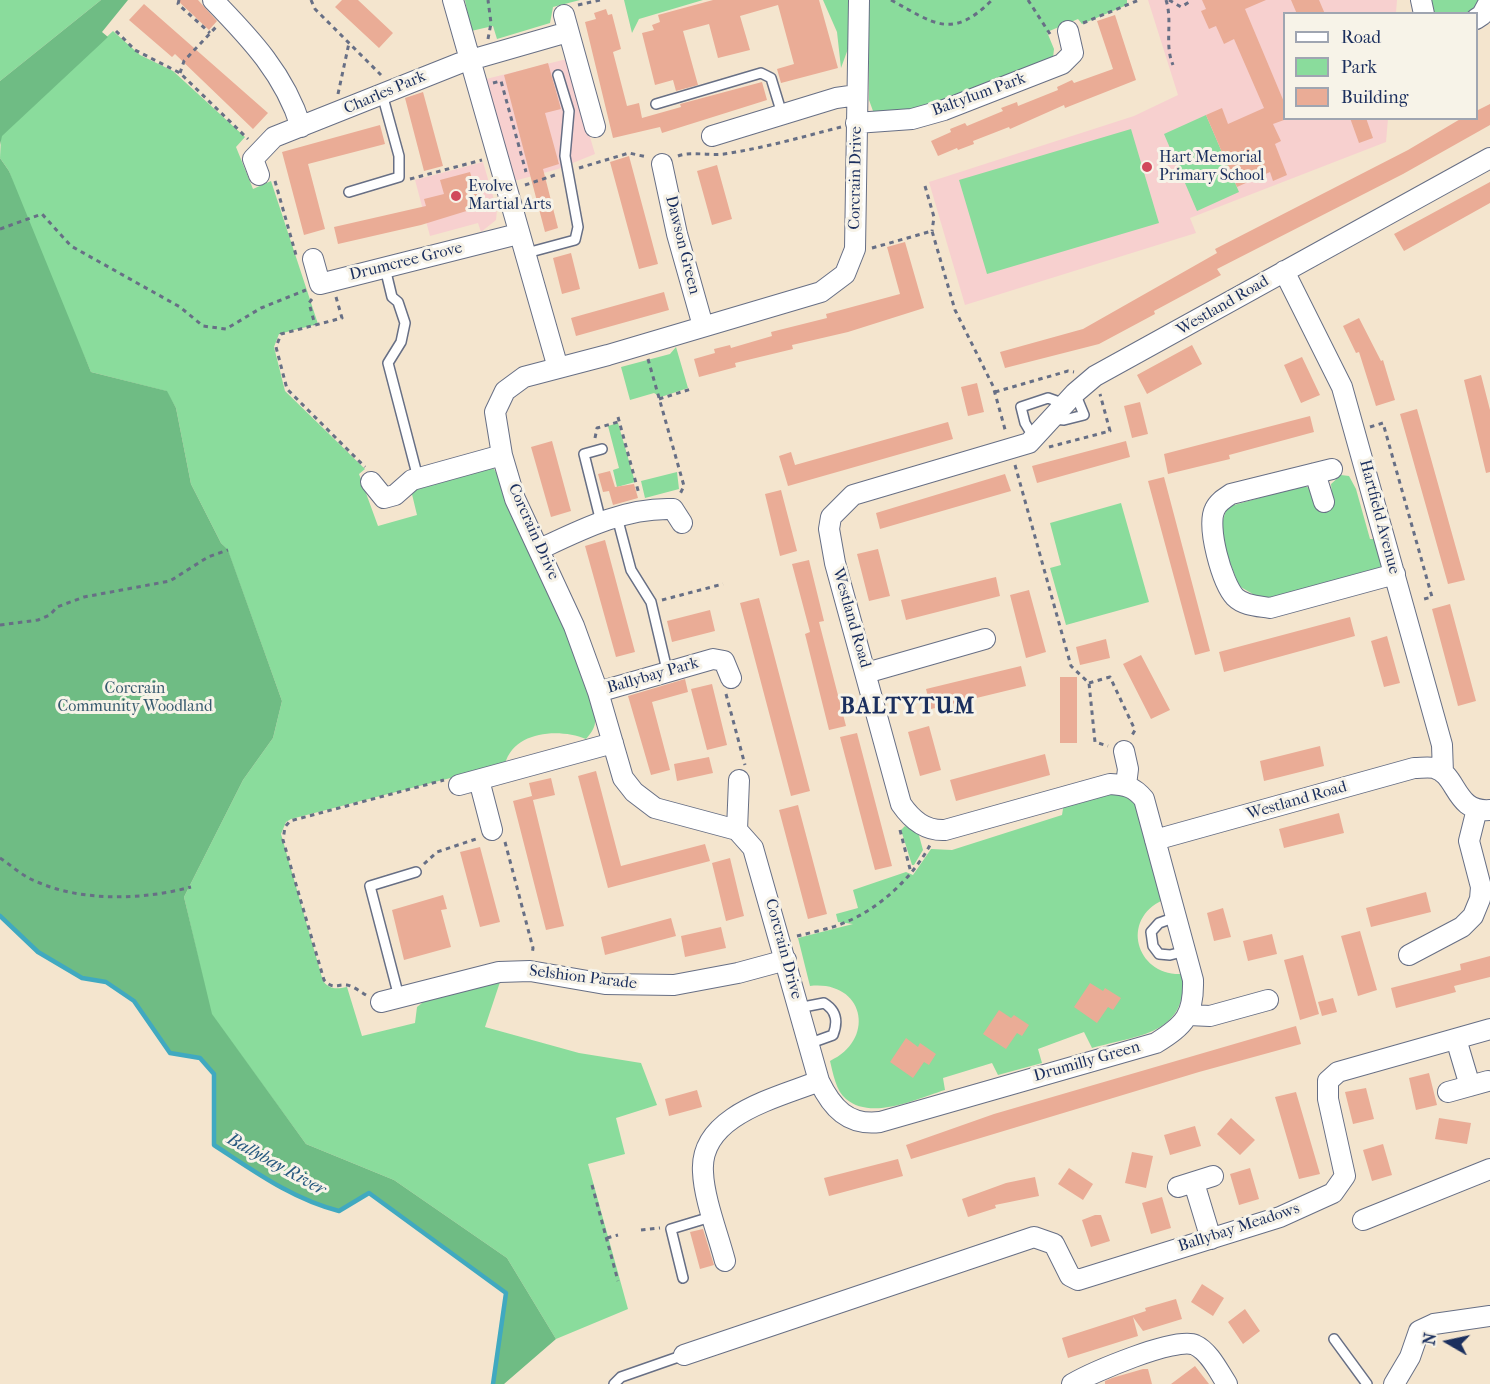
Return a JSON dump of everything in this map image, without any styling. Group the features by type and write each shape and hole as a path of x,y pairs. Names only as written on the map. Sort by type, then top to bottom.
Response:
{"street":[{"path":"453,0 477,57 477,87 523,254 558,368"},
{"name":"Corcrain Drive","path":"819,1081 758,858 753,848 737,830 655,808 634,792 623,778 598,692 574,626 516,499 502,455 495,412 505,391 524,377 821,292 845,274 855,249 859,0"},
{"path":"1478,18 1482,15 1490,0"},
{"path":"225,4 275,68 292,100 301,127"},
{"path":"566,23 595,127"},
{"name":"Charles Park","path":"256,167 274,137 566,23"},
{"path":"1062,64 1073,53 1068,31"},
{"name":"Baltylum Park","path":"856,123 912,119 944,110 1062,64"},
{"path":"712,136 836,98 857,94"},
{"name":"Westland Road","path":"901,804 835,563 829,529 831,517 853,495 1029,443 1095,376 1490,158"},
{"name":"Dawson Green","path":"662,164 677,234 703,326"},
{"name":"Drumcree Grove","path":"326,283 518,234"},
{"path":"313,259 326,283"},
{"name":"Hartfield Avenue","path":"1284,271 1335,369 1355,431 1442,746 1443,773"},
{"path":"371,482 384,498 394,495 418,478 502,455"},
{"path":"1324,502 1323,471 1231,494 1219,503 1214,511 1211,528 1225,579 1235,598 1250,605 1270,608 1395,574"},
{"path":"540,549 609,520 649,508 678,516"},
{"path":"866,673 985,639"},
{"name":"Ballybay Park","path":"598,692 667,670 713,659 724,661 731,678"},
{"path":"459,785 613,743"},
{"path":"1124,752 1128,769 1126,785"},
{"name":"Westland Road","path":"1155,840 1414,768 1435,768 1443,773"},
{"path":"1409,956 1462,927 1473,916 1480,899 1481,887 1469,841 1483,810 1458,796 1443,773"},
{"path":"479,780 492,830"},
{"path":"737,830 739,780"},
{"path":"901,804 911,819 938,831 994,818 1110,784 1126,785 1137,790 1144,799 1193,980 1194,998 1189,1015 1210,1016 1268,1000"},
{"name":"Selshion Parade","path":"390,999 499,972 530,971 605,984 674,985 738,973 786,960"},
{"name":"Drumilly Green","path":"819,1081 828,1100 837,1111 851,1120 867,1124 880,1122 1156,1043 1177,1030 1189,1015"},
{"name":"Ballybay Meadows","path":"684,1355 1034,1237 1053,1244 1070,1276 1078,1280 1280,1217 1318,1202 1341,1186 1345,1176 1328,1099 1328,1081 1338,1072 1490,1029"},
{"path":"1448,1092 1479,1084 1456,1039"},
{"path":"725,1261 703,1173 704,1153 712,1135 729,1118 819,1081"},
{"path":"1362,1220 1490,1169"},
{"path":"1211,1239 1186,1185 1213,1176"},
{"path":"1394,1384 1410,1357 1419,1331 1434,1324 1490,1316"},
{"path":"1072,1384 1087,1375 1148,1352 1186,1342 1204,1351 1227,1384"}],"lane":[{"path":"656,104 761,73 771,78 782,114"},
{"path":"523,254 575,240 578,226 565,156 568,111 558,75"},
{"path":"349,192 399,177 399,156 389,91"},
{"path":"385,268 392,297 398,302 405,323 401,342 388,363 418,478"},
{"path":"1034,438 1025,423 1021,407 1048,398 1064,405"},
{"path":"598,451 584,454 631,570 651,602 667,670"},
{"path":"390,999 370,886 416,872"},
{"path":"1176,917 1159,923 1151,932 1153,946 1159,954 1170,955 1186,951"},
{"path":"798,1008 824,1003 836,1016 833,1035 808,1044"},
{"path":"683,1278 670,1229 714,1216"},
{"path":"1334,1339 1367,1384"},
{"path":"614,1384 621,1377 684,1355"}],"path":[{"path":"179,0 178,4 210,33"},
{"path":"311,0 315,9 349,43 389,91"},
{"path":"477,57 491,23 488,0"},
{"path":"566,23 574,6 600,0"},
{"path":"891,0 937,25 951,27 972,18 992,0"},
{"path":"1028,0 1046,27 1062,64"},
{"path":"1068,31 1139,0"},
{"path":"1167,0 1181,7 1191,1"},
{"path":"1167,0 1170,25 1167,52 1173,65"},
{"path":"180,73 184,61 210,33 225,4"},
{"path":"116,31 144,56 180,73 248,138 256,167 275,182 297,257 313,259"},
{"path":"336,114 349,43"},
{"path":"477,87 501,81 526,172"},
{"path":"506,191 629,153 639,153 662,164 684,154 712,156 757,149 856,123"},
{"path":"399,177 410,179 496,156"},
{"path":"925,186 934,217 932,231 955,310 995,392 1071,666 1089,682 1095,742 1124,752 1135,730 1124,704 1110,677 1089,682"},
{"path":"0,229 42,214 71,246 180,307 203,326 226,329 261,308 326,283"},
{"path":"855,249 866,249 932,231"},
{"path":"315,325 309,303 326,283"},
{"path":"326,283 342,318 281,334 276,347 287,389 368,471 371,482"},
{"path":"644,344 684,486 678,516"},
{"path":"995,392 1068,371 1095,376"},
{"path":"659,399 691,389"},
{"path":"598,451 597,428 619,420 636,485"},
{"path":"1355,431 1383,423 1432,597 1403,605"},
{"path":"0,624 38,620 50,615 57,607 84,597 123,589 146,588 170,581 208,557 228,550"},
{"path":"651,602 723,584"},
{"path":"731,678 726,697 746,769 739,780"},
{"path":"390,999 347,985 336,987 324,980 283,840 285,827 290,821 447,779 459,785"},
{"path":"901,804 900,831 912,873"},
{"path":"416,872 437,852 472,843 492,830 504,839 533,948 530,971"},
{"path":"780,939 846,924 874,905 912,873 938,831"},
{"path":"0,858 32,880 56,889 110,896 142,896 162,895 191,887"},
{"path":"592,1185 618,1281"},
{"path":"641,1230 670,1229"},
{"path":"607,1238 618,1235"}],"shaded area":[{"name":"Hart Memorial Primary School","path":"1148,0 1397,0 1396,12 1283,12 1283,120 1388,120 1386,142 1190,218 1196,233 965,305 929,182 1134,116 1178,95"},
{"path":"567,59 595,154 558,169 514,181 486,79"},
{"path":"483,162 497,210 496,220 481,232 478,223 430,236 415,180"}],"green space":[{"path":"0,0 101,0 0,81"},
{"path":"101,0 128,0 102,32 108,37 2,136 0,145 0,81"},
{"path":"465,0 580,0 553,7 550,23 497,39 493,26 471,31"},
{"path":"624,0 703,0 639,19 632,33"},
{"path":"823,0 854,0 849,46 841,68 837,32"},
{"path":"869,0 1127,0 1127,5 1082,24 1078,19 1047,32 1054,49 1053,58 965,96 940,104 894,112 873,111 869,100"},
{"path":"1429,0 1483,0 1475,12 1433,12"},
{"path":"113,31 140,55 173,71 245,137 236,147 253,189 271,181 318,324 279,334 274,347 285,391 365,469 359,474 378,526 417,515 411,490 492,466 511,503 536,568 586,683 595,722 593,730 586,739 563,734 539,735 518,745 510,753 505,764 291,819 286,822 281,834 323,981 334,988 347,987 362,1036 415,1023 417,1007 427,999 501,979 485,1027 579,1053 641,1063 657,1105 616,1118 625,1154 588,1164 628,1309 556,1339 507,1258 394,1180 306,1144 211,1014 184,897 243,780 273,738 282,701 228,551 221,543 191,484 176,408 166,391 91,372 25,219 9,171 0,158 1,136"},
{"path":"1206,115 1239,192 1197,211 1164,134"},
{"path":"1131,129 1159,223 987,274 959,180"},
{"name":"Corcrain Community Woodland","path":"0,158 9,171 91,372 167,391 176,408 191,484 221,543 228,550 282,701 273,738 243,780 184,897 212,1014 306,1144 394,1180 507,1258 556,1339 504,1384 493,1384 506,1293 369,1193 339,1211 322,1206 289,1192 214,1145 214,1074 200,1058 170,1053 134,1001 106,982 82,978 38,952 0,916"},
{"path":"676,347 688,388 661,397 654,393 630,400 621,367 670,354"},
{"path":"618,423 635,482 617,487 613,470 619,468 608,426"},
{"path":"677,472 679,489 645,498 641,481"},
{"path":"1341,475 1349,476 1356,489 1370,539 1384,539 1382,575 1270,604 1239,586 1219,533 1227,507 1302,486 1311,488 1333,503 1331,484"},
{"path":"1121,503 1149,602 1066,625 1050,568 1061,565 1050,523"},
{"path":"1116,791 1135,797 1163,900 1149,909 1141,920 1138,933 1139,946 1154,967 1167,973 1183,974 1182,994 1177,1009 1169,1021 1142,1035 1092,1048 1084,1032 1038,1049 1042,1063 998,1075 992,1063 943,1078 945,1090 895,1106 869,1108 846,1099 837,1087 830,1061 845,1051 854,1039 859,1026 858,1013 852,1001 843,992 828,987 810,986 798,938 853,924 838,922 836,914 858,908 853,890 906,872 913,875 931,849 952,850 1062,815 1064,803"},
{"path":"905,826 918,832 923,850 914,865 912,865 901,830"}],"building":[{"path":"177,0 198,0 217,21 209,30"},
{"path":"342,0 358,0 393,33 379,48 335,7"},
{"path":"713,0 819,0 838,68 781,83 777,69 794,64 778,5 740,16 750,50 718,58 709,24 683,31 698,85 676,91 673,80 655,85 642,33 654,30 652,25 660,22 658,15"},
{"path":"1202,0 1266,0 1245,9 1283,100 1284,120 1273,124 1281,141 1275,144 1287,175 1273,181 1270,172 1237,187 1206,115 1222,108 1228,124 1264,108 1234,39 1224,44 1216,26 1209,29 1201,11 1206,9"},
{"path":"1291,0 1319,0 1324,12 1296,12"},
{"path":"144,4 268,113 253,129 175,54 172,57 129,20"},
{"path":"606,9 608,15 612,14 621,49 613,52 627,106 639,103 642,118 681,107 680,104 762,82 767,100 662,133 660,127 613,138 585,22 596,19 594,13"},
{"path":"1115,15 1136,80 1065,108 1064,105 1010,129 1009,127 973,141 974,144 938,156 931,141 951,132 950,129 965,123 967,126 1003,111 1001,108 1017,102 1018,106 1058,90 1057,87 1072,80 1074,83 1113,69 1097,21"},
{"path":"548,63 561,109 545,113 559,164 543,169 558,228 545,232 504,75"},
{"path":"423,92 443,166 424,171 405,98"},
{"path":"1490,104 1490,125 1403,174 1217,269 1221,275 1154,311 1155,314 1099,344 1005,368 1000,352 1083,329 1217,253 1215,249 1408,150 1459,120 1478,120 1478,110"},
{"path":"1351,120 1367,120 1373,138 1359,143"},
{"path":"380,125 385,144 308,164 325,229 304,235 282,152"},
{"path":"629,156 658,264 639,269 610,162"},
{"path":"717,165 732,219 712,225 697,171"},
{"path":"470,172 478,198 470,200 473,209 421,225 338,244 334,227 426,206 424,199 444,194 440,180"},
{"path":"1490,182 1490,203 1404,251 1394,234"},
{"path":"905,242 924,308 848,332 792,345 793,349 735,363 736,367 699,377 694,359 715,353 714,349 730,345 731,348 772,336 771,332 827,318 826,314 900,294 887,247"},
{"path":"571,253 580,289 562,294 553,258"},
{"path":"664,292 669,310 576,336 571,318"},
{"path":"1359,318 1381,361 1383,360 1395,400 1376,406 1359,352 1356,353 1343,326"},
{"path":"1192,345 1202,364 1147,394 1137,375"},
{"path":"1302,357 1320,395 1301,403 1284,365"},
{"path":"1481,375 1490,410 1490,472 1486,473 1464,380"},
{"path":"977,383 984,412 968,416 961,387"},
{"path":"1140,402 1148,434 1132,438 1124,406"},
{"path":"1417,409 1465,580 1448,584 1400,414"},
{"path":"1310,416 1314,432 1229,455 1230,459 1168,474 1164,454"},
{"path":"948,422 953,439 788,486 779,456 791,452 795,465"},
{"path":"552,441 571,511 551,517 531,447"},
{"path":"1126,441 1130,457 1037,483 1032,466"},
{"path":"610,471 615,487 634,484 638,498 613,505 609,491 603,492 598,474"},
{"path":"1005,474 1011,491 880,529 876,513"},
{"path":"1164,477 1210,651 1195,655 1148,481"},
{"path":"781,490 797,551 780,556 765,494"},
{"path":"605,540 635,652 616,657 585,546"},
{"path":"878,549 890,596 869,601 857,554"},
{"path":"809,560 824,621 819,622 846,726 829,730 805,634 810,632 792,564"},
{"path":"996,577 1000,596 906,620 901,600"},
{"path":"1029,590 1046,652 1026,658 1010,595"},
{"path":"759,598 810,791 791,796 740,603"},
{"path":"1450,604 1476,701 1458,706 1432,609"},
{"path":"710,610 715,631 672,642 667,621"},
{"path":"1350,617 1355,636 1224,672 1219,652"},
{"path":"1387,636 1400,683 1384,687 1371,641"},
{"path":"1106,639 1110,658 1080,665 1076,647"},
{"path":"1141,655 1170,710 1151,719 1123,664"},
{"path":"1021,666 1026,686 931,709 926,689"},
{"path":"1060,677 1077,677 1077,743 1060,743"},
{"path":"685,679 688,692 652,702 670,770 651,775 628,696"},
{"path":"712,684 727,745 707,750 691,689"},
{"path":"929,726 941,770 920,776 908,732"},
{"path":"857,733 892,866 875,870 840,737"},
{"path":"1320,746 1324,766 1264,781 1260,761"},
{"path":"1045,754 1050,775 956,801 950,780"},
{"path":"709,757 713,773 677,781 674,764"},
{"path":"596,771 621,866 705,844 710,861 608,888 578,776"},
{"path":"551,778 555,795 533,800 529,783"},
{"path":"532,796 564,926 546,930 513,801"},
{"path":"798,805 827,914 808,919 779,810"},
{"path":"1339,813 1344,833 1284,848 1279,829"},
{"path":"480,847 500,922 480,927 460,852"},
{"path":"730,858 744,916 726,921 712,863"},
{"path":"1426,892 1431,912 1371,927 1366,908"},
{"path":"443,895 447,909 441,910 451,947 404,960 392,910"},
{"path":"1223,908 1231,937 1214,941 1207,913"},
{"path":"671,918 676,936 605,955 601,937"},
{"path":"721,927 726,948 685,957 681,936"},
{"path":"1360,931 1377,990 1358,996 1341,936"},
{"path":"1272,934 1277,954 1248,961 1243,941"},
{"path":"1303,955 1319,1014 1300,1020 1284,960"},
{"path":"1490,956 1490,977 1454,986 1456,992 1396,1008 1391,988 1461,970 1460,964"},
{"path":"1090,983 1103,991 1105,988 1121,998 1113,1010 1108,1007 1097,1023 1074,1007"},
{"path":"1333,998 1337,1012 1322,1016 1318,1002"},
{"path":"999,1010 1011,1018 1014,1015 1029,1025 1022,1036 1017,1033 1006,1049 983,1034"},
{"path":"1296,1026 1301,1044 1199,1072 911,1159 906,1145 994,1114"},
{"path":"906,1038 918,1047 920,1043 936,1054 929,1065 924,1062 913,1078 890,1062"},
{"path":"1429,1073 1437,1105 1416,1110 1409,1078"},
{"path":"1366,1088 1374,1119 1353,1124 1345,1092"},
{"path":"697,1090 702,1107 669,1116 665,1099"},
{"path":"1296,1092 1320,1174 1299,1179 1275,1097"},
{"path":"1231,1118 1255,1140 1240,1155 1217,1134"},
{"path":"1439,1118 1471,1123 1467,1144 1435,1139"},
{"path":"1195,1126 1201,1146 1170,1155 1164,1135"},
{"path":"1383,1144 1392,1175 1372,1181 1363,1150"},
{"path":"1132,1152 1153,1156 1146,1188 1125,1183"},
{"path":"898,1159 903,1176 829,1196 824,1178"},
{"path":"1069,1168 1093,1184 1083,1200 1058,1184"},
{"path":"1250,1168 1259,1199 1239,1205 1230,1174"},
{"path":"1035,1177 1039,1196 995,1205 996,1208 968,1217 962,1199 1006,1183"},
{"path":"1162,1197 1171,1228 1151,1234 1142,1203"},
{"path":"1101,1215 1110,1241 1091,1247 1082,1220"},
{"path":"703,1229 714,1265 700,1269 690,1232"},
{"path":"1202,1284 1224,1298 1213,1316 1191,1302"},
{"path":"1176,1299 1182,1319 1143,1331 1133,1317 1138,1336 1068,1358 1062,1338"},
{"path":"1245,1309 1260,1331 1243,1344 1228,1322"},
{"path":"1195,1366 1209,1384 1171,1384"},
{"path":"1148,1369 1152,1384 1105,1384 1105,1381 1112,1378"}],"waterway":[{"name":"Ballybay River","path":"0,916 38,952 82,978 106,982 134,1001 170,1053 200,1058 214,1074 214,1145 289,1192 322,1206 339,1211 369,1193 506,1293 493,1384"}],"place":[{"name":"Hart Memorial Primary School","path":"1147,167"},
{"name":"Evolve Martial Arts","path":"456,196"}],"district":[{"name":"BALTYTUM","path":"908,708"}]}
